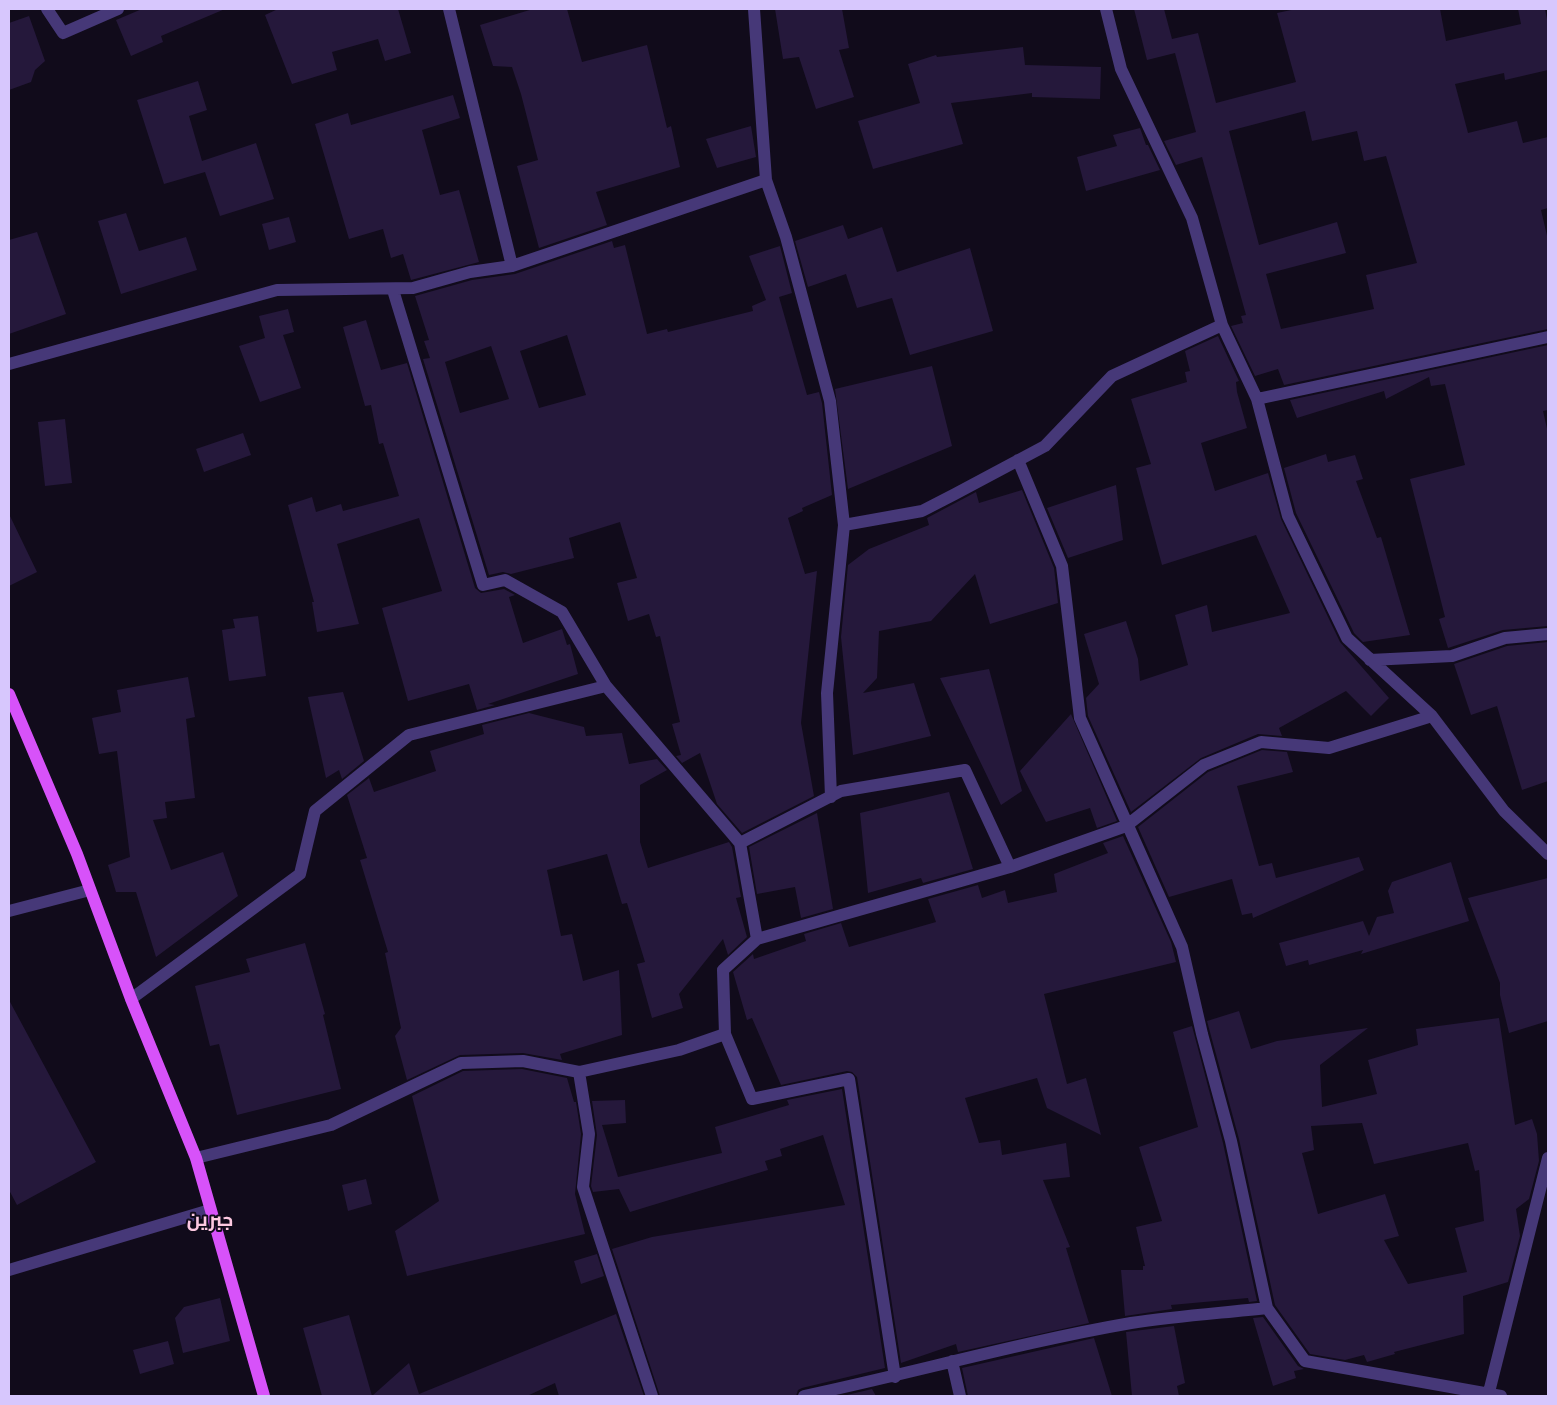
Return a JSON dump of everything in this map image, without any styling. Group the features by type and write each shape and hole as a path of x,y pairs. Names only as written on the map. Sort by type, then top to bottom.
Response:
{"main road":[{"path":"9,694 90,890 130,998 196,1158 264,1396"}],"street":[{"path":"47,9 63,33 118,9"},
{"path":"449,9 512,266"},
{"path":"754,9 766,180 786,237 830,402 844,525 827,693 831,797"},
{"path":"1106,9 1121,69 1192,218 1222,326 1257,399 1288,516 1347,638 1432,716 1504,811 1548,854"},
{"path":"9,364 278,290 393,290 413,288 470,272 512,266 766,180"},
{"path":"393,290 483,585 505,580 562,612 606,686 740,843 757,938"},
{"path":"844,525 922,511 1045,446 1112,376 1222,326"},
{"path":"1257,399 1548,337"},
{"path":"1018,460 1062,566 1080,718 1126,826 1182,946 1202,1034 1231,1141 1267,1308 1305,1361 1492,1396 1548,1158"},
{"path":"1370,660 1452,656 1505,638 1548,634"},
{"path":"130,998 300,874 315,811 409,735 606,686"},
{"path":"895,1376 849,1079 752,1099 725,1034 722,970 757,938 1010,867 1126,826 1204,765 1261,742 1329,748 1432,716"},
{"path":"740,843 841,791 964,770 1010,867"},
{"path":"9,910 90,890"},
{"path":"196,1158 331,1125 462,1063 523,1061 579,1072 680,1050 725,1034"},
{"path":"579,1072 589,1134 583,1187 652,1396"},
{"path":"9,1270 210,1210"},
{"path":"804,1396 952,1361 1131,1323 1267,1308"},
{"path":"952,1361 960,1396"}],"building":[{"path":"142,9 225,9 161,36 163,42 131,56 116,20"},
{"path":"278,9 398,9 411,53 385,61 378,39 332,52 337,70 292,84 265,15"},
{"path":"533,9 567,9 582,62 647,45 667,128 671,126 680,167 596,192 607,225 539,248 517,166 538,160 521,94 512,67 493,66 480,25"},
{"path":"775,9 842,9 849,48 839,50 854,97 816,109 799,57 783,59"},
{"path":"1134,9 1164,9 1172,39 1198,33 1216,103 1296,82 1277,13 1296,9 1440,9 1446,41 1521,24 1518,9 1545,9 1548,24 1548,70 1505,80 1504,73 1455,84 1468,133 1517,121 1523,143 1548,137 1548,208 1541,210 1548,240 1548,329 1284,385 1278,369 1255,376 1231,326 1243,323 1241,316 1246,315 1202,157 1176,165 1164,141 1196,132 1175,53 1147,60","holes":["1305,111 1312,141 1357,131 1364,161 1386,156 1417,263 1366,275 1374,309 1281,329 1266,274 1346,253 1337,222 1259,245 1229,131"]},
{"path":"29,16 45,61 35,70 31,82 9,90 9,23"},
{"path":"1023,47 1025,65 1101,67 1100,99 1032,97 1032,93 951,103 963,144 873,169 858,121 920,103 908,64 936,55 937,57"},
{"path":"198,81 207,110 189,116 202,161 256,143 274,199 220,216 205,172 164,184 137,100"},
{"path":"453,95 460,118 422,130 440,195 459,190 479,262 411,280 403,254 391,258 383,229 349,239 315,124 348,113 351,125"},
{"path":"751,126 756,157 717,168 706,139"},
{"path":"1140,128 1146,145 1148,145 1160,170 1086,191 1077,157 1117,146 1113,135"},
{"path":"126,213 139,251 186,237 197,270 121,294 98,221"},
{"path":"289,217 296,242 269,250 262,224"},
{"path":"843,225 848,239 882,227 897,272 970,248 993,331 910,355 892,298 857,308 846,274 808,287 795,241"},
{"path":"37,232 66,314 9,334 9,240"},
{"path":"612,241 614,248 625,245 647,334 667,329 668,332 753,311 752,306 766,300 749,256 780,246 792,293 779,297 807,395 819,392 822,403 832,495 802,508 803,511 788,518 805,574 817,571 801,723 814,796 742,833 717,804 700,753 682,763 676,756 681,755 672,724 680,722 660,636 656,637 649,614 628,621 617,583 637,578 620,522 569,538 574,558 511,574 503,572 489,575 423,359 430,358 424,341 429,340 415,296 472,280 515,274","holes":["567,335 586,395 539,408 520,351","491,346 509,399 460,413 445,362"]},
{"path":"288,309 294,332 283,335 301,388 260,402 239,346 265,338 259,316"},
{"path":"366,320 381,370 407,363 475,588 481,593 504,589 515,595 509,597 523,643 562,629 567,645 570,644 578,674 488,704 495,705 477,710 469,684 408,701 382,608 442,591 419,518 337,544 359,624 317,632 312,602 314,602 288,505 312,497 316,512 341,504 343,511 399,496 383,443 379,444 371,405 365,406 343,327"},
{"path":"1218,336 1239,381 1236,382 1237,392 1247,428 1201,443 1215,491 1268,473 1281,519 1340,642 1389,698 1371,716 1346,691 1279,728 1282,736 1258,734 1201,758 1131,812 1088,716 1086,698 1099,684 1084,634 1126,621 1138,659 1140,681 1188,665 1175,615 1207,605 1212,632 1290,613 1256,535 1162,565 1136,468 1151,464 1131,399 1187,382 1185,372 1190,371 1185,351"},
{"path":"1548,345 1548,410 1543,411 1548,433 1548,626 1503,630 1448,648 1439,619 1445,617 1410,479 1465,465 1445,384 1431,386 1429,377 1386,399 1384,391 1297,418 1290,400"},
{"path":"932,366 952,446 848,489 835,389"},
{"path":"65,419 72,483 45,486 38,422"},
{"path":"243,433 251,455 204,472 196,449"},
{"path":"1326,454 1328,462 1355,455 1363,479 1356,481 1377,538 1381,537 1410,635 1363,642 1354,633 1296,513 1284,468"},
{"path":"1116,485 1123,540 1068,558 1047,508"},
{"path":"1022,490 1054,568 1058,603 990,624 975,574 931,621 879,631 877,678 863,693 914,683 931,736 853,755 841,637 848,565 869,549 929,525 927,518 976,492 979,503"},
{"path":"9,514 37,572 9,586"},
{"path":"258,616 266,676 229,681 222,630 235,628 233,619"},
{"path":"1548,642 1548,781 1522,790 1497,706 1471,715 1454,664 1507,646"},
{"path":"989,669 1022,791 1001,805 940,678"},
{"path":"188,677 195,717 186,719 195,798 165,802 167,818 153,820 171,870 223,852 238,896 156,957 136,892 116,892 108,865 130,857 117,751 99,754 92,718 121,712 117,690"},
{"path":"343,692 364,761 342,779 339,770 326,778 308,697"},
{"path":"529,713 584,727 586,736 622,733 629,764 657,759 667,770 640,785 640,842 648,868 729,842 732,847 741,897 736,898 747,937 728,955 723,939 679,994 683,1008 652,1018 637,964 645,962 627,903 622,904 607,854 547,870 561,936 572,934 583,981 619,970 622,1035 560,1054 562,1060 523,1053 460,1055 407,1080 395,1036 401,1028 385,953 388,952 360,860 367,858 347,795 369,778 374,792 436,771 430,751 484,734 482,725"},
{"path":"1071,714 1117,821 1097,828 1090,808 1046,822 1020,771"},
{"path":"1262,750 1287,752 1293,772 1237,786 1259,866 1272,863 1276,878 1359,857 1364,870 1253,918 1252,913 1242,915 1232,879 1169,897 1138,827 1208,772"},
{"path":"949,792 973,869 923,883 921,878 868,893 860,813"},
{"path":"817,813 833,909 801,918 795,887 757,894 749,847"},
{"path":"1123,836 1171,942 1176,962 1044,994 1067,1084 1086,1078 1101,1135 1047,1108 1037,1078 965,1098 979,1143 1000,1140 1002,1155 1066,1143 1070,1177 1043,1180 1070,1247 1066,1248 1089,1323 958,1352 956,1344 901,1363 857,1077 852,1072 847,1071 781,1085 752,1018 747,1020 733,972 753,954 754,959 806,941 804,934 841,923 849,947 936,922 928,899 978,885 982,898 1005,890 1008,903 1057,892 1054,874 1108,853 1103,843"},
{"path":"1451,862 1469,921 1361,954 1363,950 1309,965 1308,960 1286,966 1279,943 1363,921 1369,936 1377,917 1394,913 1388,891 1392,882"},
{"path":"1548,878 1548,1021 1509,1033 1500,995 1500,983 1468,898"},
{"path":"305,943 325,1014 323,1015 341,1089 237,1115 219,1044 210,1046 195,986 250,972 246,959"},
{"path":"9,1000 96,1162 17,1205 9,1190"},
{"path":"1239,1011 1251,1049 1277,1041 1368,1028 1320,1065 1322,1107 1377,1094 1368,1060 1418,1045 1416,1029 1499,1018 1515,1125 1532,1119 1537,1134 1539,1161 1529,1199 1516,1209 1520,1236 1508,1282 1463,1296 1464,1334 1394,1352 1395,1354 1367,1362 1364,1355 1345,1360 1310,1354 1275,1305 1239,1139 1207,1021","holes":["1362,1123 1374,1164 1468,1143 1475,1171 1479,1170 1484,1221 1455,1228 1467,1272 1408,1284 1384,1240 1399,1236 1385,1194 1318,1214 1302,1153 1314,1150 1311,1126"]},
{"path":"1192,1026 1223,1143 1257,1301 1249,1302 1248,1298 1171,1305 1172,1309 1125,1316 1121,1270 1143,1270 1143,1266 1145,1266 1136,1227 1162,1221 1139,1147 1198,1127 1173,1032"},
{"path":"522,1069 567,1078 574,1102 576,1102 581,1134 575,1194 585,1234 407,1276 395,1231 439,1201 412,1096 463,1071"},
{"path":"842,1089 885,1368 802,1388 798,1390 796,1396 660,1396 612,1249 652,1237 845,1205 823,1135 780,1149 782,1156 765,1161 768,1170 630,1212 619,1189 593,1192 591,1186 597,1135 592,1101 625,1100 626,1123 602,1125 618,1177 722,1153 715,1127 789,1105 787,1100"},
{"path":"366,1179 372,1204 348,1211 342,1185"},
{"path":"597,1254 604,1276 581,1284 574,1261"},
{"path":"220,1298 230,1341 183,1353 175,1318 184,1307"},
{"path":"616,1314 644,1396 559,1396 555,1383 527,1396 372,1396 409,1363 419,1394"},
{"path":"349,1315 372,1396 322,1396 303,1328"},
{"path":"1263,1317 1298,1366 1304,1369 1294,1371 1296,1378 1273,1386 1253,1318"},
{"path":"1174,1326 1185,1383 1177,1386 1179,1396 1132,1396 1126,1332"},
{"path":"1094,1338 1112,1396 968,1396 962,1368"},
{"path":"168,1341 174,1364 140,1374 133,1350"},
{"path":"872,1389 876,1396 841,1396 847,1395"}],"district":[{"name":"جبرين","path":"210,1221"}]}
